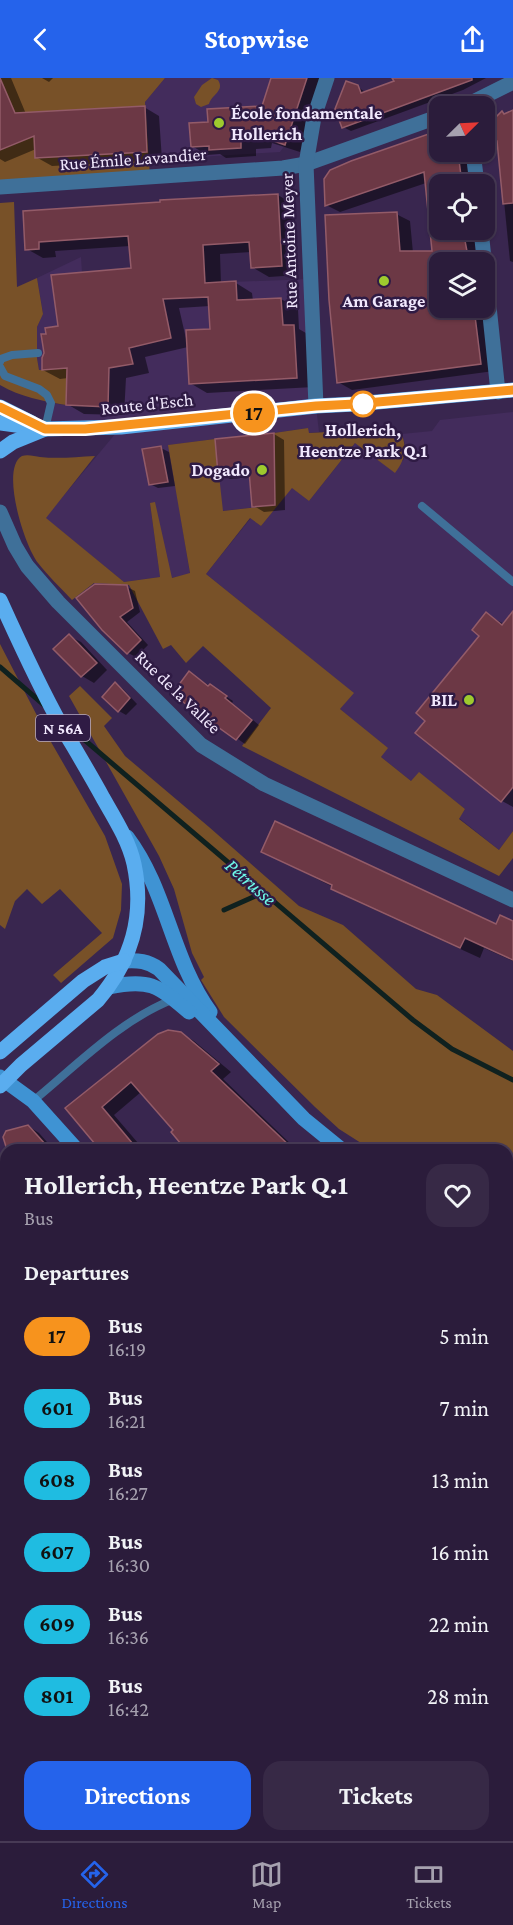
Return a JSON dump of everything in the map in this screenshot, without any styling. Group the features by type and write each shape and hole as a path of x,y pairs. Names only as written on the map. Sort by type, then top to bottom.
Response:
{"main road":[{"name":"Route d'Esch","path":"0,423 45,429 121,427 316,406 365,404 506,391"},
{"path":"0,407 45,429"},
{"path":"0,451 13,442 45,429"},
{"name":"N 56A","path":"0,600 61,724 120,828 134,864 138,902 135,932 124,962 109,987 98,1000 2,1081"},
{"path":"120,828 139,853 153,878 181,960 195,989 246,1060"},
{"path":"0,1052 83,981 105,967 138,960 151,963 304,1119 335,1144"},
{"path":"109,987 129,983 146,983 160,989 246,1060"},
{"path":"2,1081 33,1101 72,1144"}],"street":[{"name":"Rue Antoine Meyer","path":"316,406 306,164 314,117 327,78"},
{"path":"486,96 513,82"},
{"name":"Rue Émile Lavandier","path":"0,187 283,168 306,164 429,120"},
{"path":"483,240 506,391"},
{"name":"Rue de la Vallée","path":"0,512 27,566 58,602 201,745 264,784 513,900"}],"lane":[{"path":"0,362 1,359 12,355 38,352"},
{"path":"0,367 5,376 39,389 47,395 51,402 45,429"},
{"path":"422,506 513,582"},
{"path":"33,1101 131,1021 152,1008 174,999"}],"shaded area":[{"path":"0,78 165,78 145,102 150,177 0,187"},
{"name":"École fondamentale Hollerich","path":"165,78 307,78 285,145 280,152 149,160 145,102"},
{"path":"212,78 218,80 219,90 209,104 201,107 196,104 194,97 202,85"},
{"path":"14,202 17,287 37,278 43,314 37,327 39,370 67,368 66,405 32,398 0,385 0,203"},
{"path":"152,250 163,300 206,297 207,283 310,279 319,432 308,433 308,428 274,433 275,505 222,511 215,439 169,445 190,574 171,578 150,503 160,577 124,582 45,518 121,427 45,429 51,403 65,405 67,369 39,370 37,327 43,313 37,278 81,257 82,273 130,268 129,252"},
{"path":"513,412 513,831 499,850 459,818 465,809 419,773 411,781 381,757 387,748 340,709 353,693 206,574 251,518 261,526 292,487 309,501 356,442 403,461 406,448 402,434 432,431 440,420"},
{"path":"308,428 309,433 386,429 402,434 405,450 403,459 395,473 355,443 309,501 292,488 261,526 250,518 206,574 354,693 340,709 388,748 381,757 411,781 419,772 465,809 459,819 499,850 513,831 513,858 499,876 242,746 271,708 203,646 186,663 171,645 163,649 129,585 94,583 72,600 38,563 26,540 16,507 13,475 16,463 26,455 54,458 95,456 46,518 124,582 160,577 150,503 155,502 172,578 190,573 168,445 215,439 223,511 275,505 274,433"},
{"path":"0,644 47,735 105,836 122,884 121,910 113,938 61,983 53,975 102,933 60,889 42,904 27,889 15,901 5,929 0,925"},
{"path":"80,686 112,718 104,726 125,756 299,906 343,925 416,989 437,995 513,1051 513,1144 363,1144 339,1129 224,1017 201,980 204,977 192,953 174,889 159,856 69,696"}],"building":[{"path":"0,78 15,113 145,106 147,152 35,158 34,136 0,150"},
{"path":"271,78 307,78 285,145 257,135 256,140 241,141 241,148 209,150 209,146 191,147 189,123 208,122 207,109 262,106"},
{"path":"392,78 472,78 472,80 342,128 335,109 346,81 358,85 361,93 394,81"},
{"path":"513,110 513,203 503,204 497,141 495,140 495,118 502,111 504,114"},
{"name":"Am Garage","path":"429,134 429,162 459,162 461,174 429,174 429,221 424,172 325,206 324,179 330,170"},
{"path":"278,194 282,266 251,268 249,242 203,245 205,283 236,281 237,300 281,298 283,325 294,325 297,378 189,384 186,330 210,329 208,297 163,299 171,338 129,348 133,364 109,368 108,407 66,405 67,368 42,370 44,353 41,334 46,334 45,328 58,326 51,275 131,268 128,236 39,242 39,249 25,250 23,211 160,202 160,200"},
{"name":"Am Garage","path":"397,212 400,251 432,251 431,240 465,240 467,252 429,252 429,318 475,318 481,364 337,383 329,300 325,215"},
{"name":"Dogado","path":"274,433 275,505 252,507 249,471 218,474 215,439"},
{"path":"161,446 168,482 149,485 142,449"},
{"path":"95,584 127,585 133,608 120,617 141,640 127,654 102,630 76,598"},
{"name":"BIL","path":"513,611 513,787 501,802 415,733 425,721 416,713 479,636 472,630 486,612 502,625"},
{"path":"69,634 97,663 81,677 53,649"},
{"path":"189,671 208,686 210,684 227,696 225,698 252,720 236,740 172,694"},
{"path":"115,682 130,698 118,712 102,697"},
{"path":"275,821 496,924 500,915 513,921 513,960 465,938 460,948 331,889 332,885 261,852"},
{"path":"168,1030 181,1032 219,1064 211,1071 288,1144 181,1144 171,1132 173,1130 131,1082 102,1107 133,1144 95,1144 65,1108 158,1034"},
{"path":"28,1125 45,1144 5,1144 3,1137 6,1131"}],"waterway":[{"name":"Pétrusse","path":"0,667 44,705"},
{"name":"Pétrusse","path":"67,725 413,1020 452,1049 513,1080"},
{"path":"224,910 262,893"}],"bus line":[{"name":"17","path":"0,407 45,429 85,429 316,406 513,390"}],"place":[{"name":"École fondamentale Hollerich","path":"219,123"},
{"name":"Am Garage","path":"384,281"},
{"name":"Hollerich, Heentze Park Q.1","path":"363,404"},
{"name":"Dogado","path":"262,470"},
{"name":"BIL","path":"469,700"}]}
